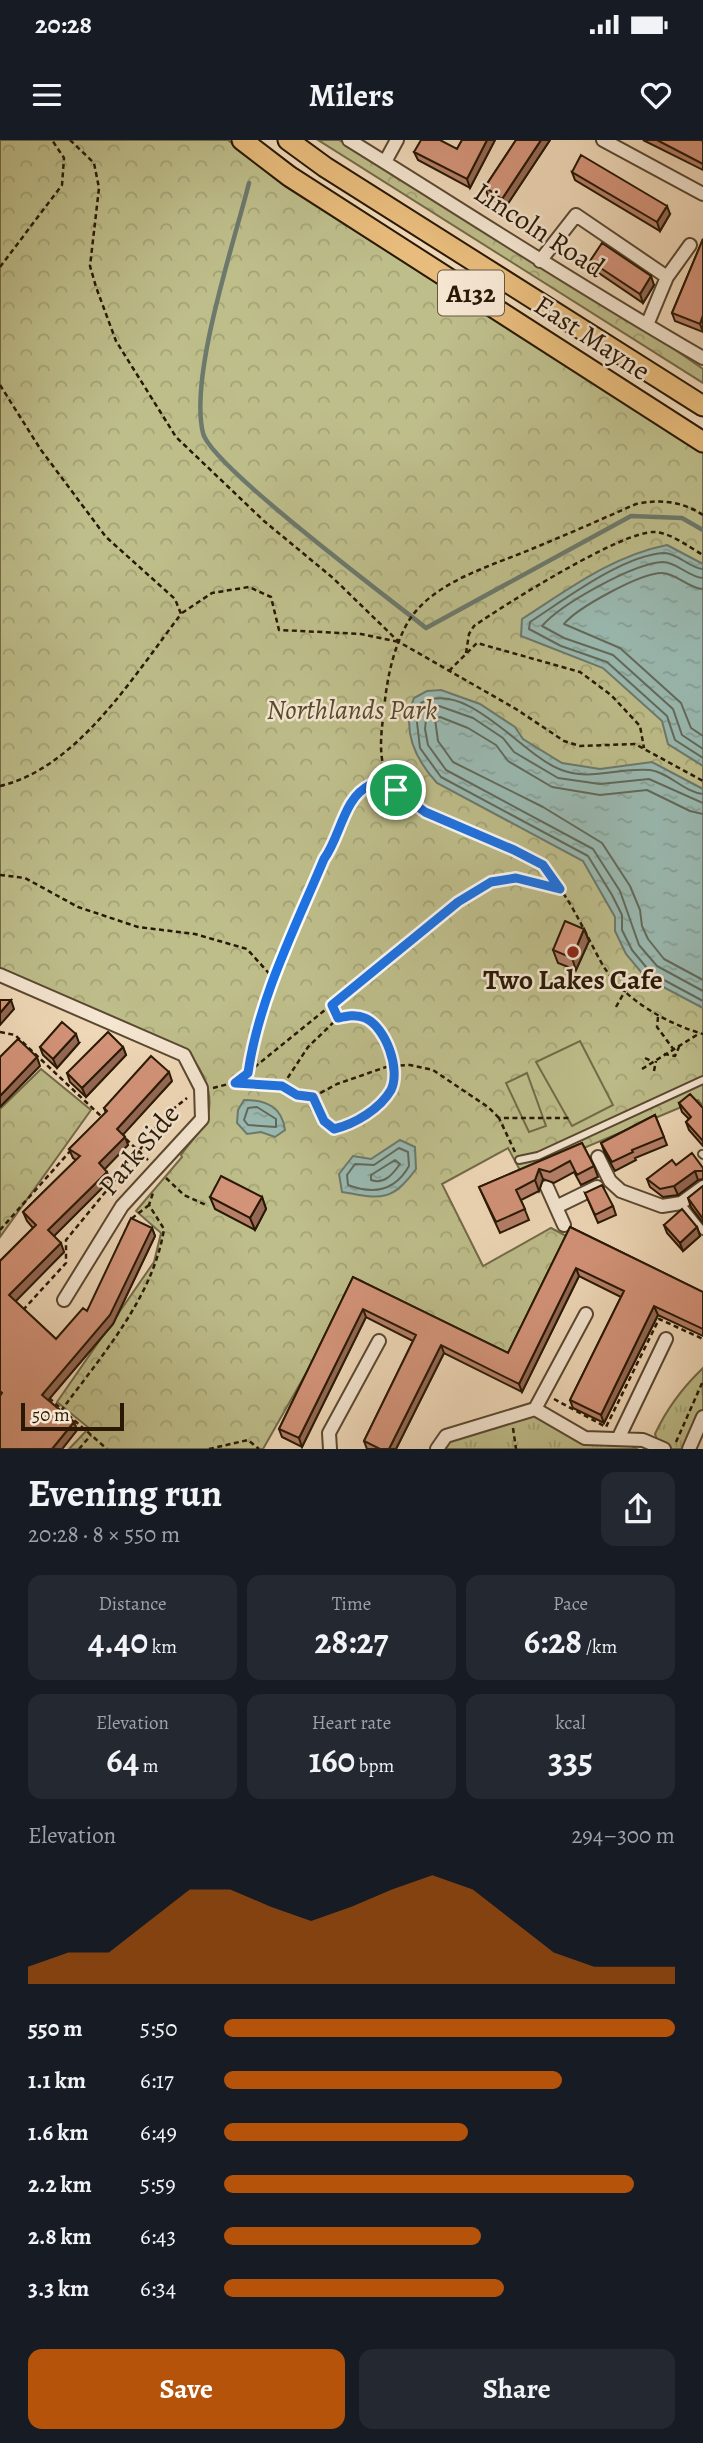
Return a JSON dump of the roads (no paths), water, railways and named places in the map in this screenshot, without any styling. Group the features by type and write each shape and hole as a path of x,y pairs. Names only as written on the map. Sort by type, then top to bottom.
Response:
{"main road":[{"name":"East Mayne","path":"243,140 289,176 703,442"},
{"name":"East Mayne","path":"288,140 326,167 703,407"}],"street":[{"name":"Lincoln Road","path":"349,140 540,261 703,358"},
{"path":"385,162 397,140"},
{"path":"603,140 703,194"},
{"path":"540,261 576,215 667,277"},
{"path":"647,325 667,277 690,245"},
{"name":"Park Side","path":"0,975 184,1055 207,1088 202,1119 155,1167 122,1206 64,1300"},
{"path":"598,1157 610,1181 621,1191 662,1206 681,1203 703,1186"},
{"path":"556,1207 610,1181"},
{"path":"547,1186 564,1225"},
{"path":"438,1449 446,1436 535,1409 586,1314"},
{"path":"618,1439 666,1339"},
{"path":"330,1449 329,1433 379,1341"},
{"path":"535,1409 584,1438 643,1440 664,1449"},
{"path":"689,1449 703,1417"}],"lane":[{"path":"519,1160 538,1156 703,1080"},
{"path":"681,1203 703,1231"}],"water":[{"path":"667,545 703,564 703,766 668,744 662,721 603,668 521,636 522,619 574,585 609,565"},
{"path":"441,690 480,704 515,727 523,739 562,763 600,769 652,762 703,789 703,1008 646,978 626,954 615,931 615,917 583,861 437,783 429,774 412,744 410,710 414,698 427,691"},
{"path":"244,1100 259,1101 271,1106 280,1115 285,1130 275,1137 261,1132 247,1134 237,1123 238,1110"},
{"path":"400,1140 415,1147 416,1169 400,1188 385,1196 342,1192 339,1174 353,1156 371,1159"}],"waterway":[{"path":"249,183 207,345 200,408 203,433 213,449 267,501 426,628 631,516 682,518 703,530"}],"place":[{"name":"Two Lakes Cafe","path":"573,952"}],"park label":[{"name":"Northlands Park","path":"352,710"}]}
